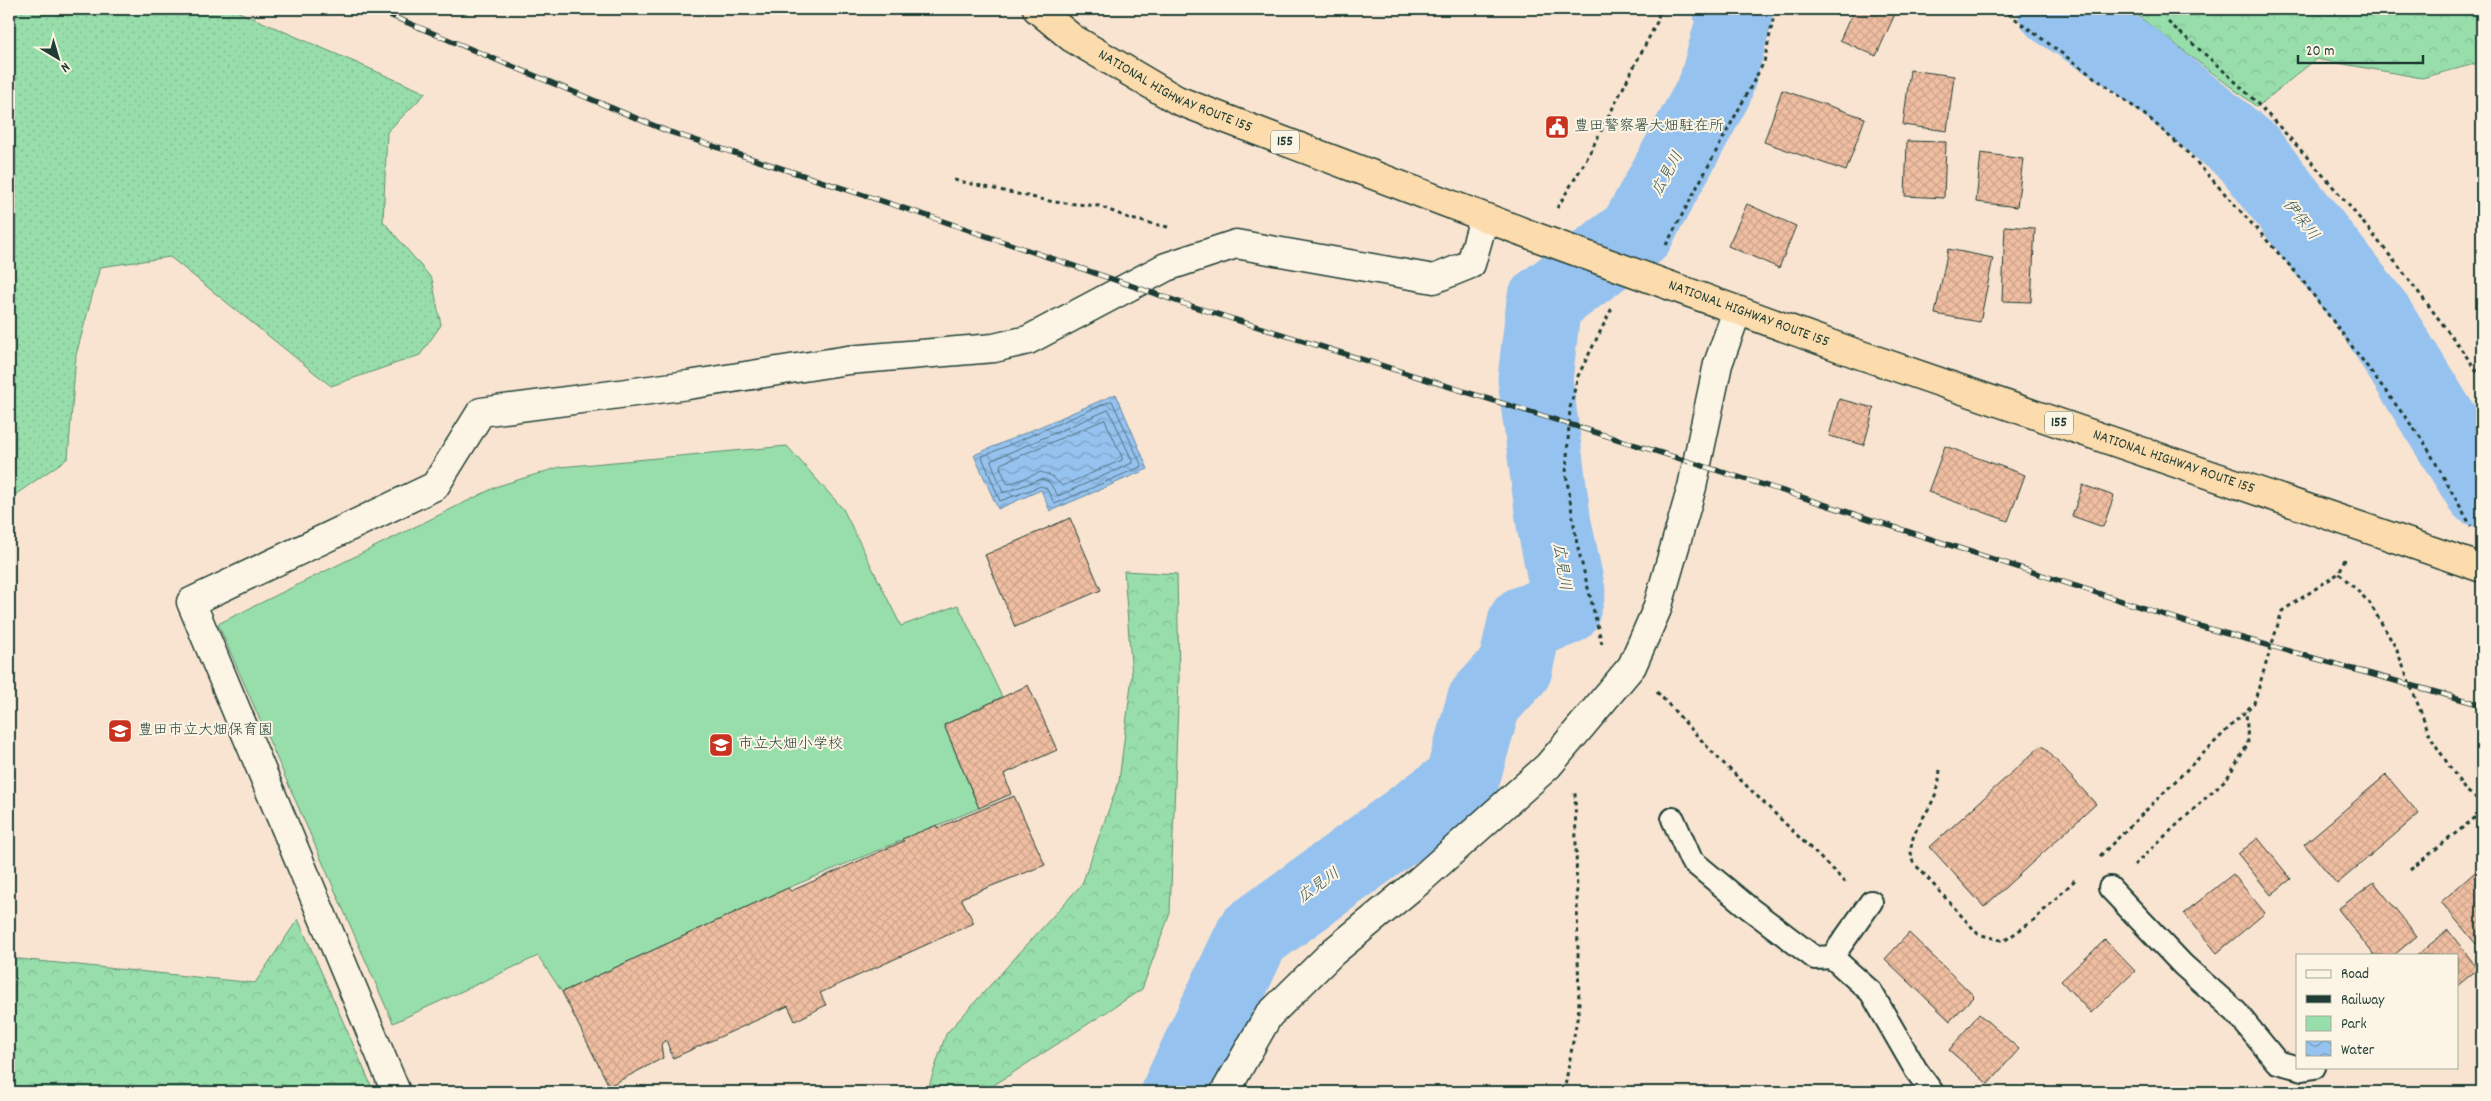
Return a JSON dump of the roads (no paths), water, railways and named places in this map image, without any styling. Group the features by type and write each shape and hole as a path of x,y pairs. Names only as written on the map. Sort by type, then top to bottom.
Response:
{"highway":[{"name":"NATIONAL HIGHWAY ROUTE 155","path":"1037,9 1072,38 1177,100 1643,277 2482,568"}],"street":[{"path":"396,1092 191,602 435,486 480,412 688,385 848,360 994,348 1028,340 1166,268 1236,244 1434,279 1471,264 1484,218"},
{"path":"1226,1092 1268,1016 1333,952 1418,882 1548,766 1629,670 1658,609 1692,487 1718,364 1738,311"}],"lane":[{"path":"1673,819 1691,860 1748,908 1815,958 1832,957 1871,992 1916,1070 1932,1092"},
{"path":"2110,888 2183,965 2236,1012 2277,1062 2296,1067"},
{"path":"1832,957 1871,902"}],"water":[{"path":"1116,394 1148,469 1050,511 1041,490 998,509 974,455"}],"waterway":[{"name":"広見川","path":"1179,1092 1253,935 1461,783 1484,702 1515,668 1525,623 1563,609 1568,592 1554,524 1535,379 1544,302 1636,233 1715,89 1735,16 1730,9"},
{"name":"伊保川","path":"2055,9 2132,58 2248,152 2373,313 2482,490"}],"railway":[{"path":"375,9 667,131 931,217 1185,304 1783,491 2199,626 2482,705"}],"place":[{"name":"豊田警察署大畑駐在所","path":"1557,127"},
{"name":"豊田市立大畑保育園","path":"120,731"},
{"name":"市立大畑小学校","path":"721,745"}]}
